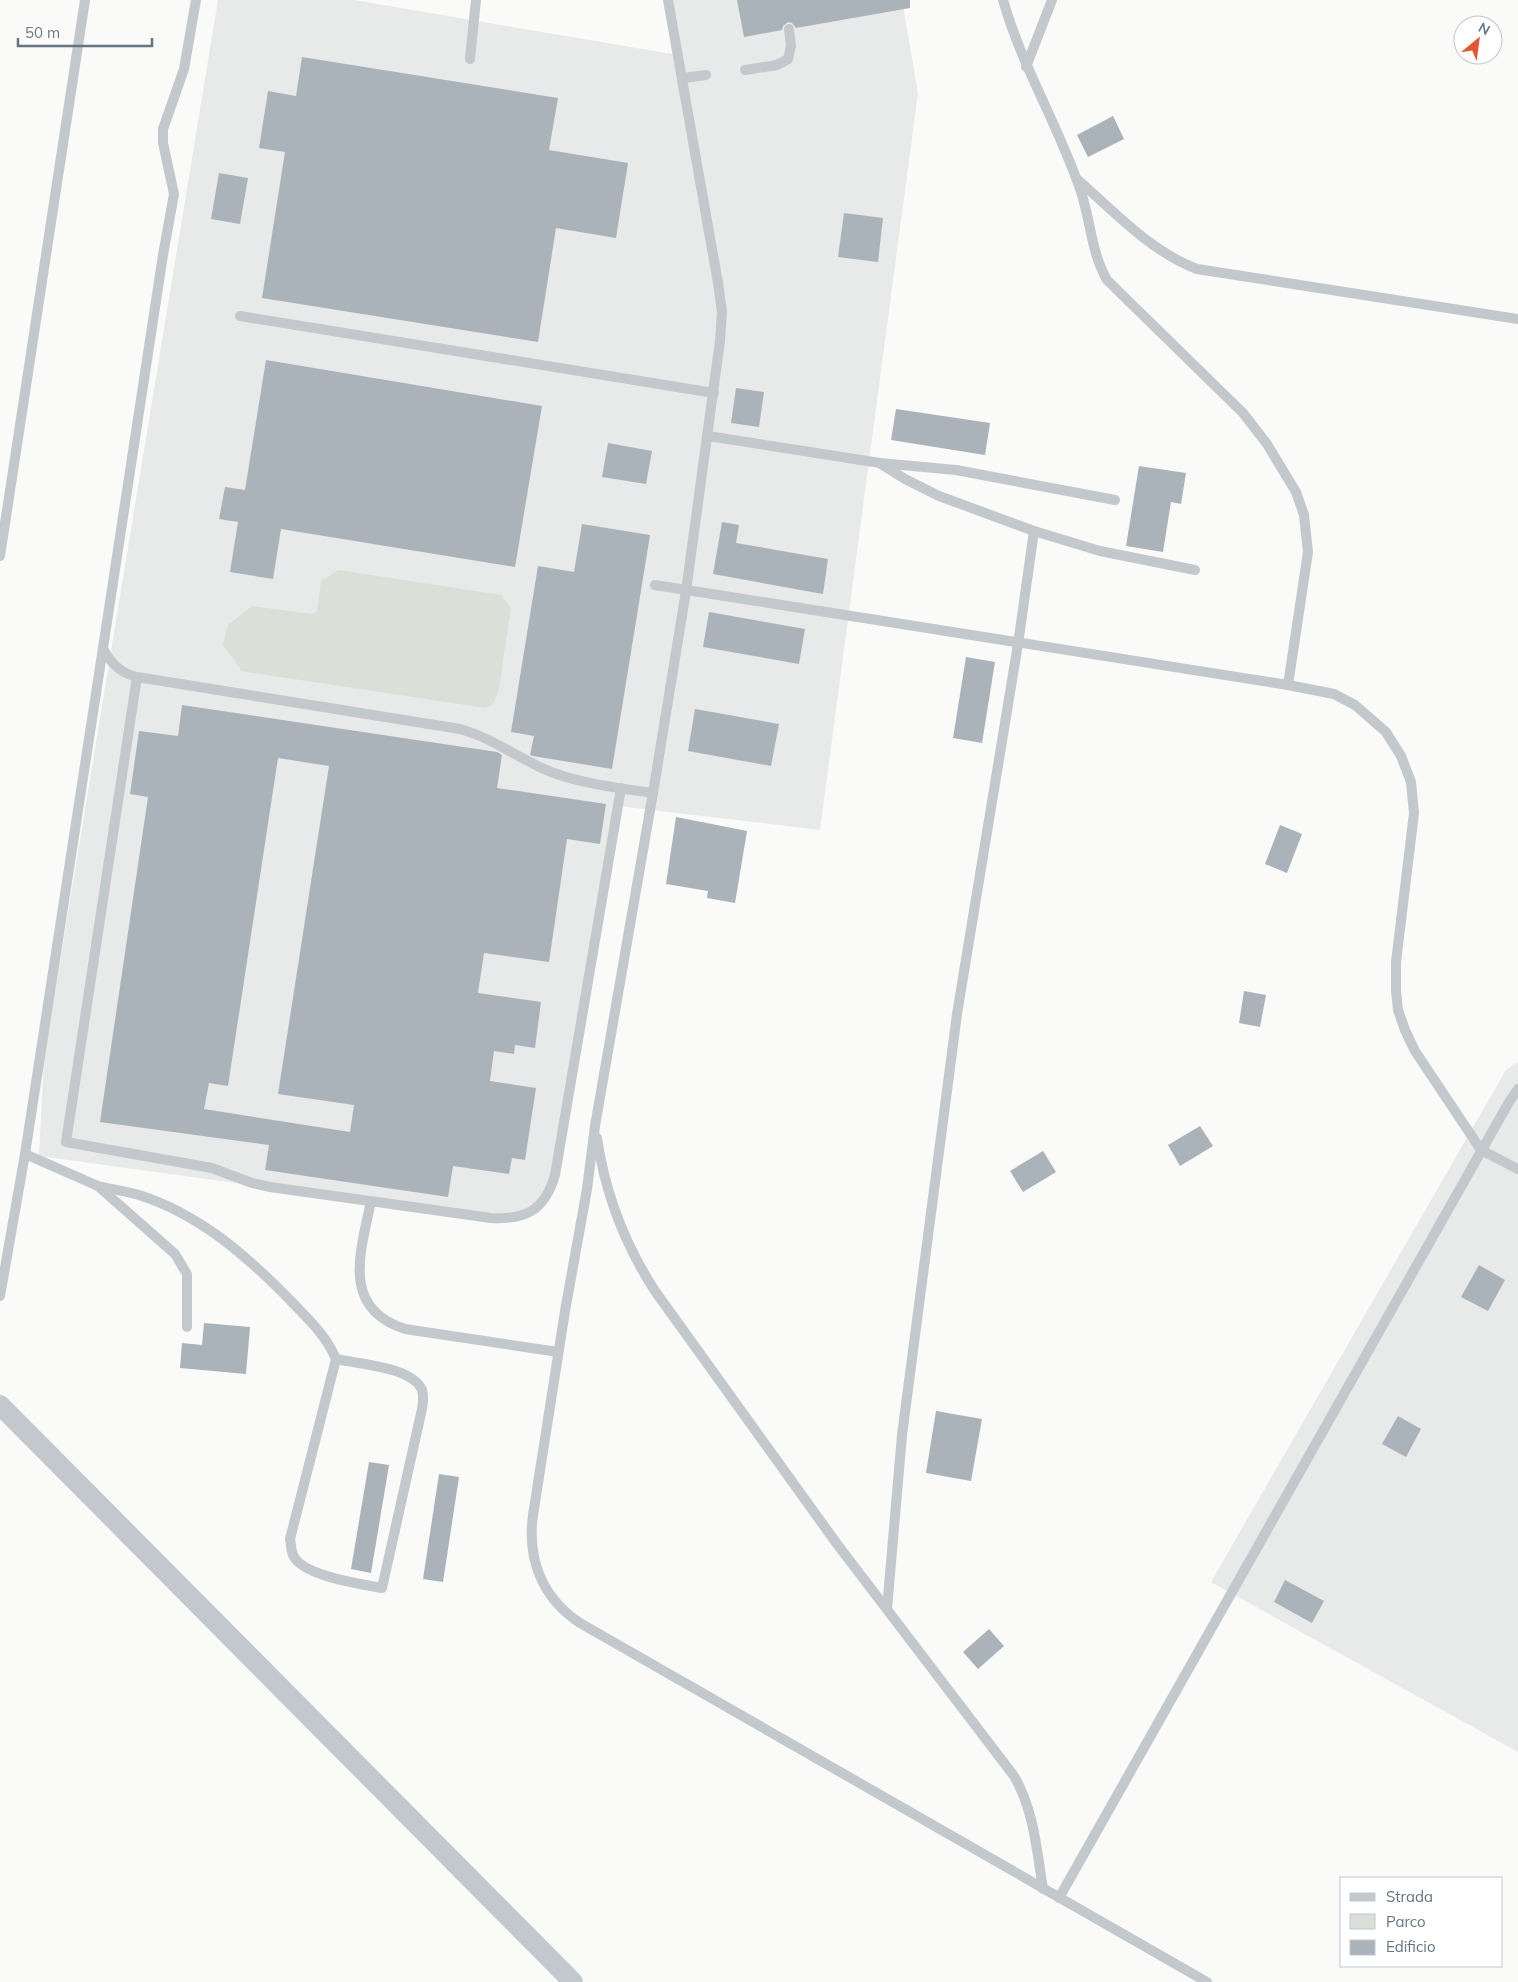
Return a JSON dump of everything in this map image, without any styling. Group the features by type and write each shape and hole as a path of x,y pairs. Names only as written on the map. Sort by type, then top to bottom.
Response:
{"street":[{"path":"0,1405 573,1982"}],"lane":[{"path":"0,556 85,0"},
{"path":"0,1296 25,1154 163,255 174,194 163,143 164,122 180,82 196,0"},
{"path":"470,59 476,0"},
{"path":"668,0 721,305 720,341 686,591 595,1126 587,1189 558,1352 531,1532 532,1550 538,1574 549,1595 560,1608 580,1623 1207,1982"},
{"path":"1003,0 1026,67 1076,177 1086,208 1096,258 1107,280 1239,409 1267,444 1296,492 1304,514 1308,552 1288,685"},
{"path":"1026,67 1052,0"},
{"path":"745,70 777,65 788,58 791,46 789,29"},
{"path":"683,78 706,75"},
{"path":"1076,177 1152,246 1178,261 1197,269 1518,319"},
{"path":"240,316 714,393"},
{"path":"708,436 880,463 956,470 1115,500"},
{"path":"880,463 905,479 939,496 1034,531 1100,550 1195,570"},
{"path":"887,1609 902,1435 956,1023 1018,644 1034,531"},
{"path":"655,586 1288,685 1329,693 1355,705 1386,732 1395,744 1407,768 1414,797 1414,813 1396,962 1398,1010 1415,1051 1481,1150 1518,1170"},
{"path":"104,648 107,656 116,667 128,675 460,729 484,737 552,772 586,782 653,792"},
{"path":"137,677 66,1142 212,1168 261,1185 503,1219 527,1214 535,1210 547,1196 555,1175 621,788"},
{"path":"1059,1898 1481,1150 1518,1089"},
{"path":"595,1126 601,1163 610,1194 620,1222 646,1276 831,1536 1010,1769 1019,1784 1031,1818 1044,1890"},
{"path":"25,1154 98,1186 138,1195 180,1213 219,1237 267,1277 316,1327 331,1346 336,1359 290,1539 293,1556 308,1568 328,1577 382,1588 422,1410 423,1393 416,1382 396,1372 336,1359"},
{"path":"98,1186 163,1243 182,1263 187,1274 186,1327"},
{"path":"371,1200 360,1257 359,1275 360,1284 368,1302 378,1315 388,1322 405,1329 558,1352"}],"shaded area":[{"path":"218,0 354,0 678,55 668,0 902,0 918,93 820,830 618,806 555,1175 535,1209 491,1218 39,1156 44,1059"},
{"path":"1518,1062 1518,1752 1211,1582 1506,1070"}],"green space":[{"path":"338,570 501,595 511,608 498,694 492,705 486,708 240,671 240,668 223,645 228,625 252,606 312,614 317,611 321,581"}],"building":[{"path":"737,0 910,0 910,8 796,28 792,23 788,22 783,26 782,30 744,37"},
{"path":"302,57 558,98 549,150 628,163 616,238 556,228 538,342 262,298 285,152 259,148 268,91 296,96"},
{"path":"1113,116 1124,139 1088,157 1077,135"},
{"path":"219,173 248,178 240,224 211,219"},
{"path":"844,213 883,218 878,262 838,257"},
{"path":"266,360 542,406 515,567 281,529 273,579 230,572 238,522 219,519 225,487 245,490"},
{"path":"736,388 764,392 759,427 731,423"},
{"path":"896,409 990,423 985,455 891,440"},
{"path":"608,443 652,451 646,484 602,477"},
{"path":"1139,466 1186,473 1181,504 1171,502 1163,552 1126,546"},
{"path":"722,522 739,525 736,543 828,559 823,594 713,574"},
{"path":"582,524 650,535 612,769 530,755 534,736 511,732 538,566 574,572"},
{"path":"709,612 805,629 799,664 703,647"},
{"path":"966,657 995,662 982,743 953,738"},
{"path":"182,705 497,752 502,755 497,788 606,804 600,844 567,839 549,962 484,953 478,993 541,1002 535,1048 515,1045 514,1054 494,1051 490,1081 536,1088 525,1160 512,1158 509,1174 453,1166 448,1197 265,1170 269,1145 100,1122 148,797 130,794 139,731 178,736","holes":["278,758 329,766 278,1094 354,1105 350,1132 204,1109 209,1083 228,1086"]},
{"path":"695,709 779,724 771,766 688,751"},
{"path":"676,817 747,831 735,903 707,898 708,891 666,884"},
{"path":"1280,825 1302,834 1287,873 1265,864"},
{"path":"1244,991 1266,995 1260,1027 1239,1023"},
{"path":"1200,1126 1213,1146 1180,1166 1168,1145"},
{"path":"1043,1151 1056,1172 1023,1192 1010,1171"},
{"path":"1479,1265 1505,1280 1488,1311 1461,1297"},
{"path":"204,1323 250,1327 246,1374 180,1368 182,1343 202,1345"},
{"path":"936,1411 982,1419 971,1481 926,1473"},
{"path":"1398,1416 1421,1429 1406,1457 1382,1444"},
{"path":"369,1462 389,1465 371,1573 351,1569"},
{"path":"439,1474 459,1477 443,1582 423,1579"},
{"path":"1285,1580 1324,1601 1312,1623 1274,1602"},
{"path":"989,1629 1004,1646 978,1669 963,1652"}]}
